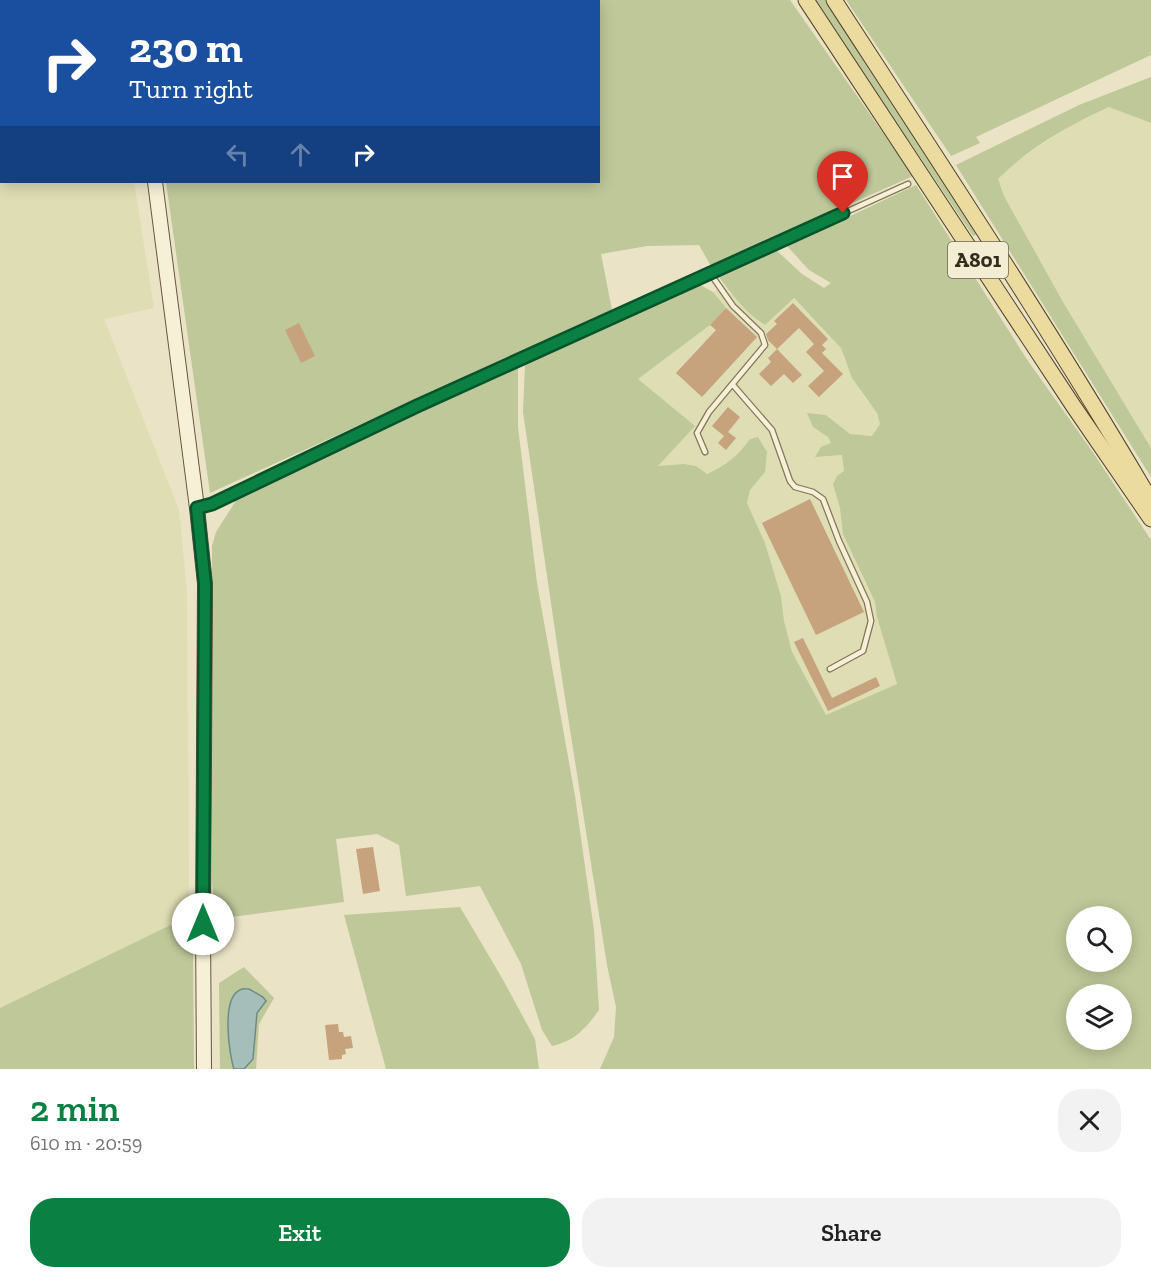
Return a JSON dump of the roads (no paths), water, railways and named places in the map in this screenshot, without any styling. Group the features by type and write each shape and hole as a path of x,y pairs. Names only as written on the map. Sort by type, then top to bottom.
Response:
{"main road":[{"name":"A801","path":"807,0 1074,407 1151,519"},
{"name":"A801","path":"834,0 1089,396 1151,501"},
{"path":"155,183 205,584 204,1069"}],"lane":[{"path":"197,508 212,504 417,406 908,184"},
{"path":"705,452 697,433 709,412 734,385 765,345 761,333 734,306 710,273"},
{"path":"734,385 772,430 790,481 795,487 813,492 823,499 867,602 871,621 863,651 830,669"}],"water":[{"path":"249,989 266,1001 257,1013 253,1059 244,1069 234,1069 228,1027 230,1004 234,995 240,990"}]}
